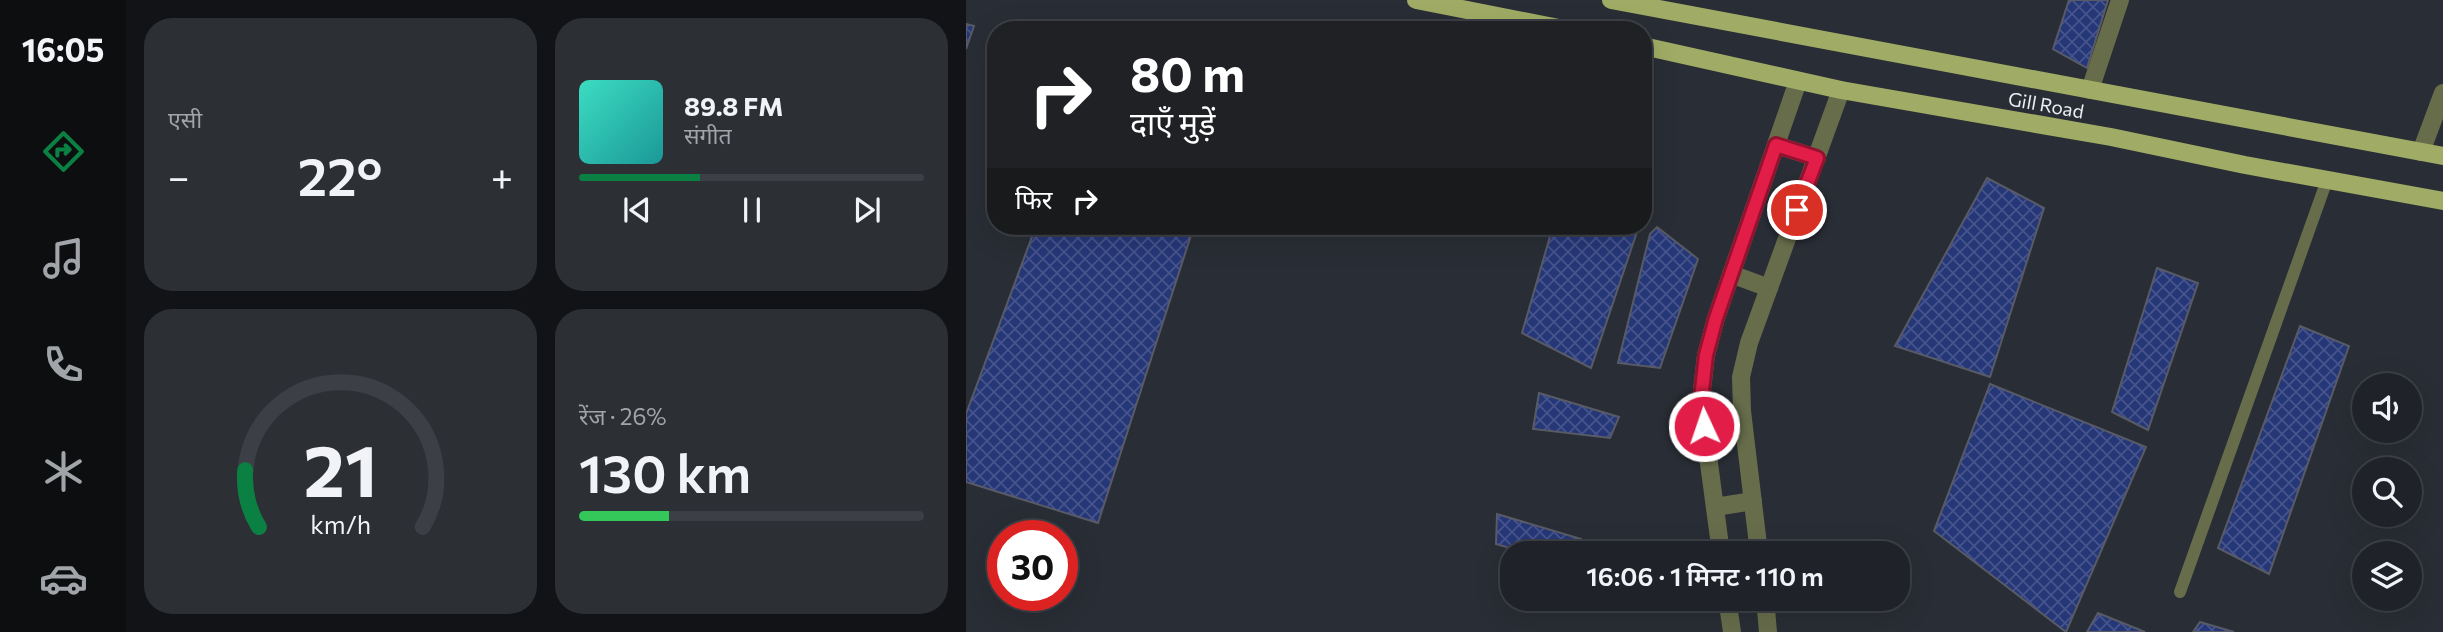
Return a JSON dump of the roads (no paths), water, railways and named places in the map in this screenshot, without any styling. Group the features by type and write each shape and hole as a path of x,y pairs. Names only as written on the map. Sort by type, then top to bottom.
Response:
{"main road":[{"path":"1416,0 1530,21"},
{"path":"1611,0 2443,156"},
{"name":"Gill Road","path":"1652,48 1841,90 2111,137 2245,165 2443,201"}],"street":[{"path":"2090,90 2120,0"},
{"path":"1719,541 1704,426 1702,390 1706,355 1798,81"},
{"path":"1758,541 1742,411 1741,377 1749,343 1841,90"},
{"path":"2421,152 2443,93"},
{"path":"1776,145 1817,158"},
{"path":"1731,274 1769,288"},
{"path":"1715,507 1753,501"},
{"path":"1729,611 1732,632"},
{"path":"1766,611 1768,632"}],"lane":[{"path":"2180,592 2328,180"}]}
